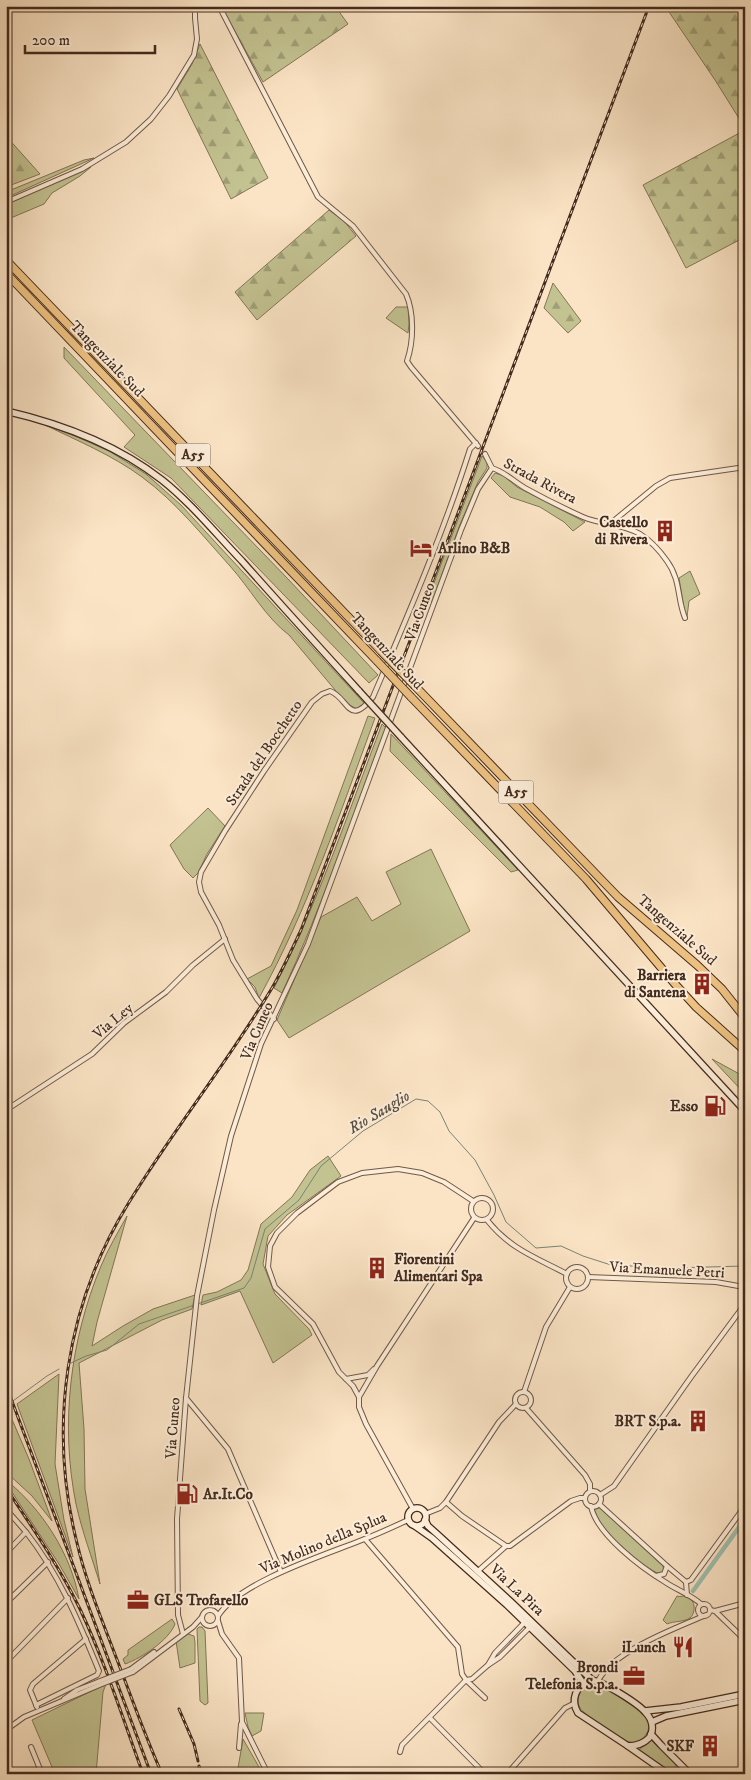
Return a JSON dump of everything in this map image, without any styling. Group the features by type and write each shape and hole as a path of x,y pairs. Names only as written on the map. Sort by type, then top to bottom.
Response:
{"highway":[{"name":"Tangenziale Sud","path":"6,260 612,890 722,989 745,1018"},
{"name":"Tangenziale Sud","path":"6,274 586,879 681,991 745,1051"}],"street":[{"path":"6,202 82,169 126,142 151,119 169,96 194,55 197,39 195,6"},
{"name":"Strada del Bocchetto","path":"219,6 318,197 353,226 406,294 409,301 411,326 411,351 408,361 411,367 476,445 470,450 418,593 373,698 366,707 357,711 349,708 336,693 330,691 322,694 312,702 259,779 201,872 199,887 220,925 233,960 260,1003 274,1019"},
{"path":"6,411 64,427 101,442 162,480 189,505 745,1111"},
{"name":"Strada Rivera","path":"485,454 492,468 501,471 527,489 585,518 610,523 642,535 666,559 677,580 685,618"},
{"path":"610,523 656,486 670,478 745,467"},
{"name":"Via Cuneo","path":"183,1634 178,1615 177,1519 186,1398 197,1296 231,1136 261,1044 308,944 461,530 478,489 492,468"},
{"name":"Via Ley","path":"6,1110 92,1054 124,1024 166,992 193,965 225,939"},
{"path":"359,1397 339,1372 313,1324 275,1287 268,1267 268,1257 270,1246 277,1233 296,1213 326,1190 350,1177 374,1170 398,1169 422,1173 444,1182 473,1201 484,1198 490,1202 493,1211 487,1220 480,1221 474,1218 470,1212 473,1201"},
{"path":"425,1517 421,1510 413,1509 366,1424 359,1407 359,1397 377,1366 474,1218"},
{"path":"487,1220 513,1246 567,1274"},
{"path":"578,1267 585,1270 588,1277 584,1287 577,1290 570,1287 566,1281 567,1274 571,1269 578,1267"},
{"name":"Via Emanuele Petri","path":"588,1277 716,1282 745,1287"},
{"path":"415,1526 420,1525 425,1517 446,1502 499,1422 516,1404 515,1399 524,1392 546,1327 570,1287"},
{"path":"745,1287 745,1293"},
{"path":"600,1495 614,1486 745,1304"},
{"path":"346,1379 368,1375 377,1366"},
{"path":"524,1392 529,1394 531,1399 530,1404 526,1408"},
{"path":"186,1398 228,1449 281,1572"},
{"path":"516,1404 526,1408 585,1475 590,1484 590,1491 585,1498"},
{"path":"590,1491 595,1491 600,1495 601,1500 599,1504"},
{"path":"585,1498 586,1502 591,1506 595,1519 604,1531 634,1560 701,1604 707,1604 745,1640"},
{"path":"478,1571 506,1546 513,1545 571,1501 585,1498"},
{"path":"446,1502 462,1516 506,1546"},
{"path":"591,1506 599,1504"},
{"path":"599,1504 686,1582 687,1595"},
{"path":"686,1582 691,1580 745,1506"},
{"path":"6,1509 48,1562 68,1598 99,1671 97,1675 36,1705"},
{"name":"Via Molino della Splua","path":"408,1520 408,1515 413,1509"},
{"name":"Via La Pira","path":"425,1517 428,1526 595,1680 645,1711"},
{"name":"Via Molino della Splua","path":"408,1520 415,1526"},
{"name":"Via Molino della Splua","path":"212,1610 224,1607 254,1586 281,1572 408,1520"},
{"name":"Via La Pira","path":"415,1526 432,1538 525,1622 575,1671 583,1683"},
{"path":"6,1553 26,1532"},
{"path":"365,1539 458,1647 462,1674 486,1698"},
{"path":"6,1603 48,1562"},
{"path":"656,1576 664,1574 667,1566"},
{"path":"6,1662 68,1598"},
{"path":"668,1774 581,1715 574,1703 575,1694 583,1683 595,1680 628,1653 653,1637 713,1611 745,1603"},
{"path":"688,1623 695,1616 701,1604"},
{"name":"Via Molino della Splua","path":"218,1616 224,1607"},
{"path":"6,1721 7,1729 38,1710 132,1670 193,1627 205,1612 212,1610 218,1616 222,1634 239,1658 242,1722 239,1748"},
{"path":"698,1610 701,1614 706,1615"},
{"path":"202,1617 207,1625 222,1634"},
{"path":"193,1627 214,1625 218,1622"},
{"path":"488,1665 495,1653 525,1622"},
{"path":"400,1752 402,1745 466,1680 472,1680 500,1657 530,1627"},
{"path":"38,1710 30,1690 33,1684 86,1639"},
{"path":"506,1642 511,1646"},
{"path":"628,1746 636,1746 651,1734 652,1722 645,1711 681,1707 745,1694"},
{"path":"652,1722 666,1716 745,1700"},
{"path":"507,1774 565,1708 574,1703"},
{"path":"430,1718 484,1774"},
{"path":"242,1722 268,1774"},
{"path":"651,1734 686,1772"},
{"path":"31,1747 42,1774"}],"green space":[{"path":"221,6 335,6 348,24 263,82"},
{"path":"665,6 745,6 745,128 715,80"},
{"path":"200,44 268,178 231,199 177,89 192,64"},
{"path":"745,130 745,237 686,268 643,185"},
{"path":"6,136 40,174 6,187"},
{"path":"94,158 6,198 6,192 84,160"},
{"path":"91,167 52,193 44,204 6,220 7,204"},
{"path":"329,210 344,221 356,236 257,320 235,292"},
{"path":"553,283 581,321 568,333 544,308"},
{"path":"396,307 408,307 408,333 386,318"},
{"path":"64,347 378,675 369,683 171,478 124,447 135,435 64,358"},
{"path":"45,425 109,451 146,474 181,505 365,704 357,709 346,703 289,635 265,611 237,574 177,508 154,487 119,462"},
{"path":"482,456 487,462 487,468 478,482 459,527 432,602 429,596"},
{"path":"495,473 504,476 517,487 585,522 573,531 564,522 540,507 510,497 491,478"},
{"path":"690,571 700,594 689,601 687,617 679,578"},
{"path":"368,716 375,718 336,825 293,930 259,998 255,987 247,979 271,966 297,910"},
{"path":"382,724 386,728 324,895 282,993 274,988 319,891"},
{"path":"391,734 518,870 511,872 390,751"},
{"path":"208,808 225,826 207,854 198,873 193,878 184,869 170,845"},
{"path":"431,849 470,931 289,1038 277,1020 321,917 357,897 372,921 401,904 386,872"},
{"path":"712,1059 745,1077 745,1094"},
{"path":"328,1156 341,1176 287,1215 268,1236 263,1264 275,1294 309,1329 312,1335 273,1363 240,1291 201,1305 203,1295 217,1292 241,1280 248,1270 261,1224 292,1197 310,1170"},
{"path":"127,1216 92,1346 153,1309 195,1295 192,1309 162,1320 79,1363 84,1429 85,1489 100,1584 78,1514 71,1474 69,1413 71,1383 75,1353 90,1294 113,1241"},
{"path":"59,1374 55,1464 64,1520 73,1557 17,1404"},
{"path":"8,1410 52,1521 32,1496 6,1472 6,1411"},
{"path":"6,1480 31,1504 53,1534 69,1566 79,1599 59,1564 6,1483"},
{"path":"599,1507 663,1566 662,1574 640,1562 608,1533 594,1510"},
{"path":"677,1596 685,1596 691,1599 694,1605 694,1612 688,1619 667,1624 663,1620"},
{"path":"172,1619 175,1624 161,1642 147,1653 125,1664 123,1659 128,1655 128,1650"},
{"path":"202,1627 205,1631 208,1703 205,1705 200,1701 197,1629"},
{"path":"188,1634 194,1636 195,1663 180,1668 176,1641"},
{"path":"106,1684 103,1692 96,1774 55,1774 32,1720"},
{"path":"592,1684 609,1689 641,1712 649,1725 647,1733 641,1740 637,1742 626,1741 601,1726 580,1708 578,1700 580,1693 585,1687"},
{"path":"245,1713 264,1713 261,1731 252,1736"},
{"path":"243,1739 263,1774 237,1774"},
{"path":"651,1740 676,1764 676,1771 670,1772 638,1750"}],"waterway":[{"name":"Rio Sauglio","path":"71,1363 107,1350 139,1324 244,1288 251,1278 265,1229 299,1200 321,1166 363,1131 416,1099 428,1101 440,1112 449,1131 475,1160 506,1222 536,1248 561,1246 583,1256 611,1265 671,1268 745,1266"},
{"name":"Rio Sauglio","path":"6,1406 59,1369"},
{"path":"693,1591 745,1519"}],"tunnel":[{"path":"478,446 485,454"}],"railway":[{"path":"162,1774 138,1716 90,1586 77,1543 68,1500 64,1456 64,1412 68,1369 77,1326 89,1284 107,1243 128,1204 163,1149 255,1015 276,981 301,930 649,6"},
{"path":"6,1385 151,1774"},
{"path":"6,1488 54,1562 80,1609 106,1670 143,1774"},
{"path":"179,1709 194,1744 198,1761"},
{"path":"199,1766 200,1774"}],"place":[{"name":"Castello di Rivera","path":"665,531"},
{"name":"Arlino B&B","path":"421,548"},
{"name":"Barriera di Santena","path":"702,984"},
{"name":"Esso","path":"715,1106"},
{"name":"Fiorentini Alimentari Spa","path":"377,1268"},
{"name":"BRT S.p.a.","path":"698,1421"},
{"name":"Ar.It.Co","path":"187,1494"},
{"name":"GLS Trofarello","path":"138,1600"},
{"name":"iLunch","path":"683,1647"},
{"name":"Brondi Telefonia S.p.a.","path":"634,1676"},
{"name":"SKF","path":"710,1746"}]}
